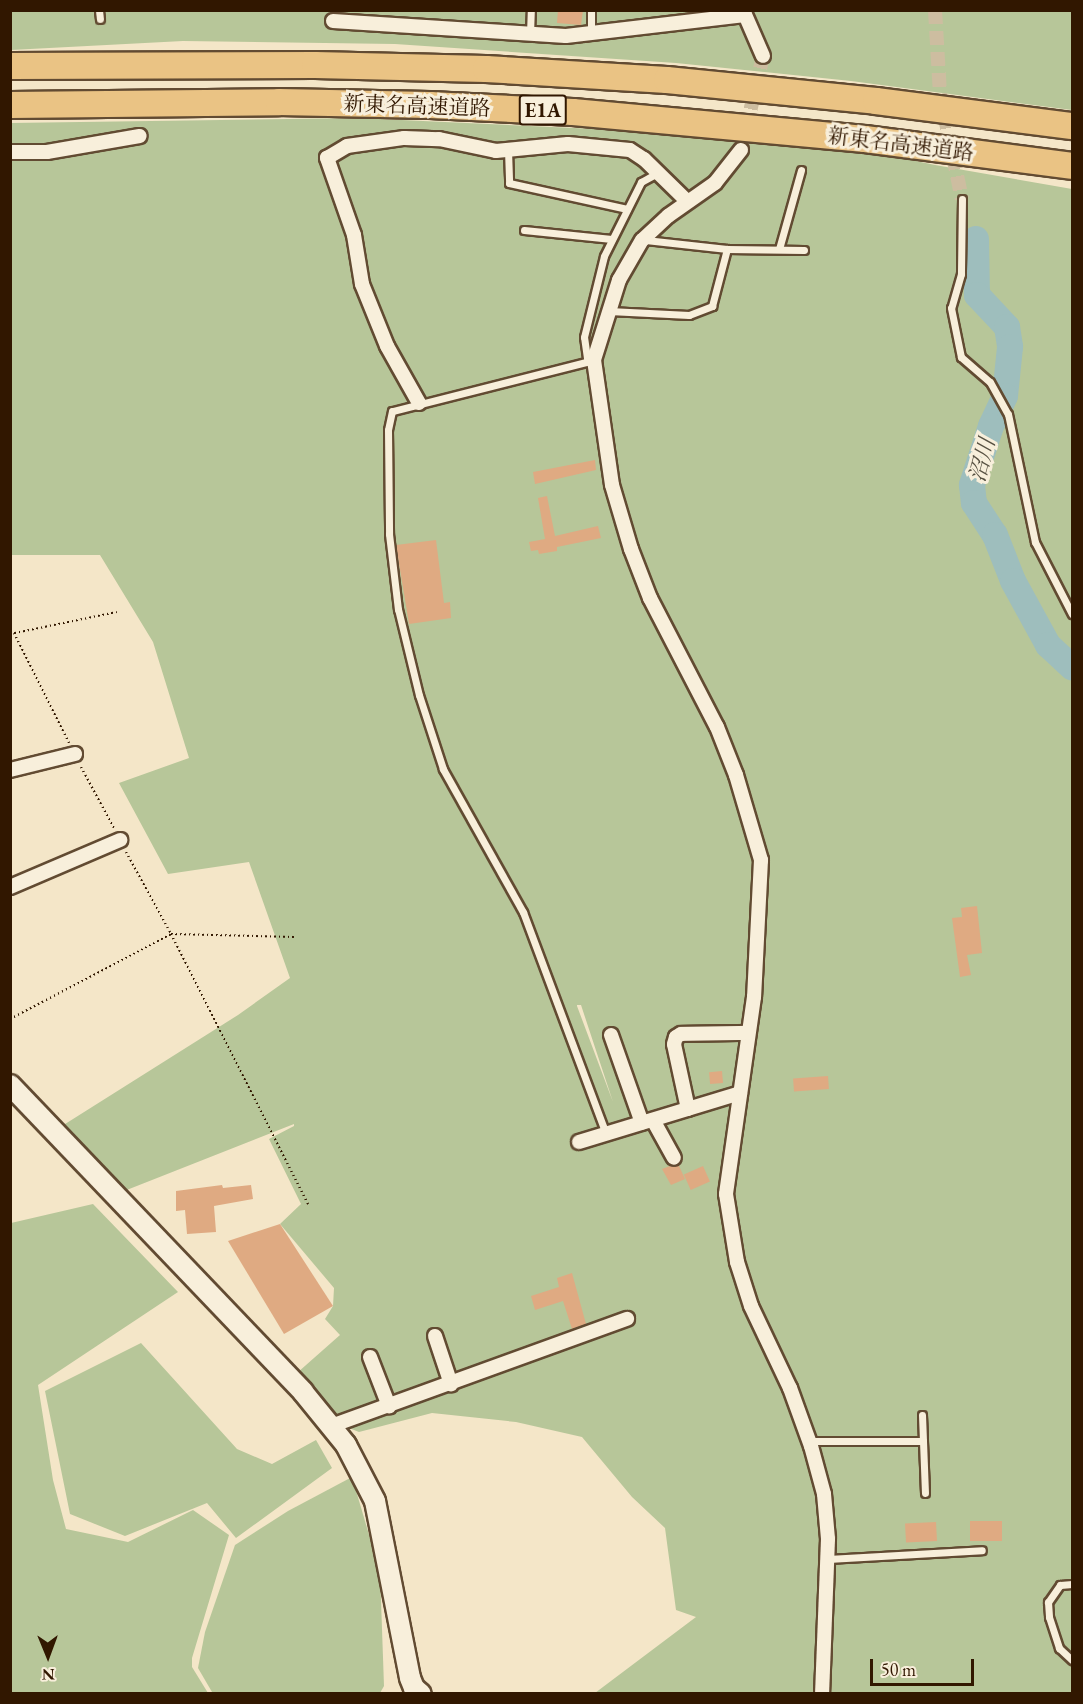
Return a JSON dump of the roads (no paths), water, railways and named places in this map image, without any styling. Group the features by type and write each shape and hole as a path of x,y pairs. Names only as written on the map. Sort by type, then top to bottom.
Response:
{"highway":[{"name":"新東名高速道路","path":"10,66 315,65 497,70 678,81 876,101 1072,126"},
{"name":"新東名高速道路","path":"10,105 279,102 573,112 853,138 1072,166"}],"street":[{"path":"333,21 566,36 744,13 763,56"},
{"path":"10,152 47,152 140,136"},
{"path":"419,403 387,346 362,284 354,236 327,158 347,146 404,138 439,139 482,150 508,150 568,144 630,150 659,172 687,201"},
{"path":"741,150 715,183 687,201 642,240 619,280 594,360 612,485 631,549 650,598 717,727 736,775 761,861 754,997 726,1194 736,1262 751,1306 790,1388 809,1441 824,1494 828,1559 822,1694"},
{"path":"10,770 75,754"},
{"path":"10,887 120,840"},
{"path":"688,1109 674,1044 676,1036 748,1033"},
{"path":"611,1035 647,1121 674,1158"},
{"path":"10,1085 303,1392 331,1426 362,1471 375,1501 410,1678 414,1688 421,1694"},
{"path":"579,1142 740,1093"},
{"path":"331,1426 627,1319"},
{"path":"435,1336 451,1384"},
{"path":"370,1357 389,1406"}],"lane":[{"path":"530,34 531,10"},
{"path":"591,10 591,33"},
{"path":"508,150 510,183 627,209"},
{"path":"778,249 801,170"},
{"path":"594,360 587,358 584,337 604,256 641,182 659,172"},
{"path":"962,199 961,274 951,308 961,357 990,382 1008,414 1035,542 1072,615"},
{"path":"524,230 612,239"},
{"path":"642,240 727,249 804,249"},
{"path":"609,311 689,315 712,306 727,249"},
{"path":"594,360 392,411 388,430 388,534 398,609 419,695 443,769 523,912 606,1134"},
{"path":"922,1415 925,1493"},
{"path":"809,1441 923,1441"},
{"path":"828,1559 982,1550"},
{"path":"1072,1584 1060,1585 1048,1602 1048,1617 1059,1648 1072,1660"}],"waterway":[{"name":"沼川","path":"976,239 977,295 1007,327 1010,347 1005,396 991,426 972,485 974,503 995,535 1013,581 1048,645 1072,667"}],"tunnel":[{"path":"935,10 940,94 962,199"},
{"path":"741,150 763,56"}]}
